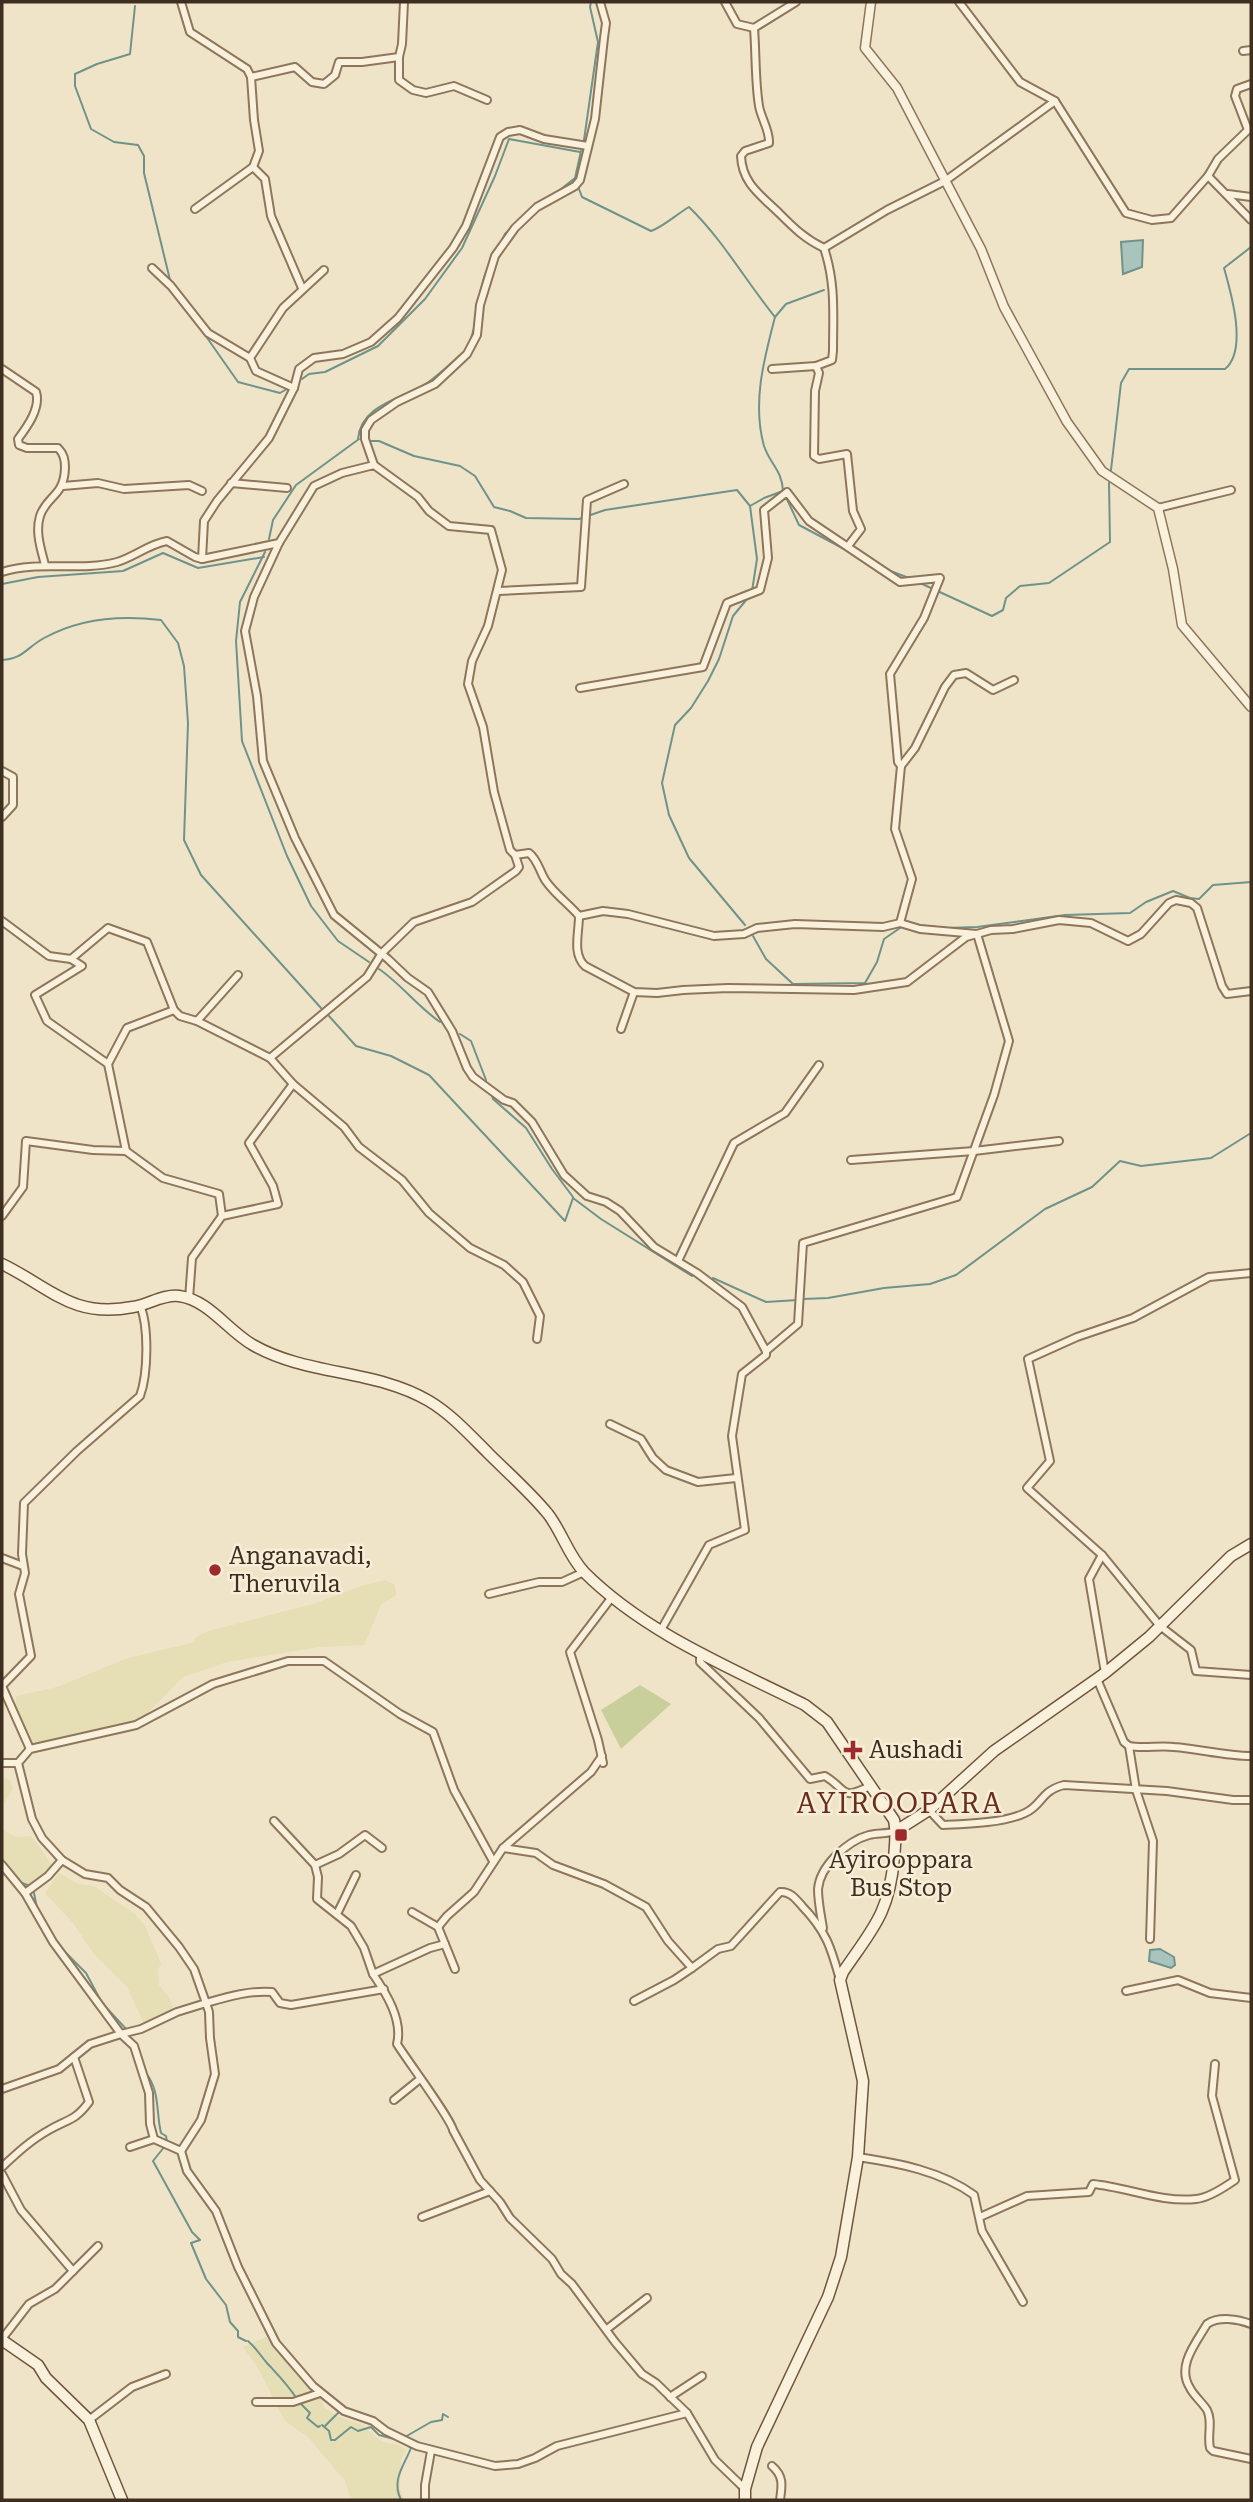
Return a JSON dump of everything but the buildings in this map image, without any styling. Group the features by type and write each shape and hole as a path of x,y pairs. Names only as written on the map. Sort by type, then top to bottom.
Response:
{"main road":[{"path":"2,1264 65,1301 91,1309 140,1305 176,1296 189,1298 253,1345 273,1354 310,1367 409,1390 432,1402 455,1421 548,1515 576,1563 612,1597 700,1653 805,1705 827,1722 894,1820 896,1832 892,1882 886,1904 877,1924 843,1972 841,1981 863,2081 858,2157 841,2257 828,2297 757,2447 745,2495"},
{"path":"896,1832 929,1810 994,1751 1101,1676 1160,1626 1231,1556 1251,1544"},
{"path":"2,2340 38,2365 58,2391 89,2420 122,2500"}],"street":[{"path":"181,2 190,32 247,69 251,77 259,151 253,167 195,209"},
{"path":"404,2 399,80 413,90 426,93 454,86 487,100"},
{"path":"270,1058 367,977 382,953 414,922 472,902 516,872 519,867 510,850 494,792 482,727 468,684 472,661 488,626 499,591 502,570 491,530 449,526 429,511 418,497 374,465 365,439 365,430 371,421 397,402 435,384 467,354 477,335 480,305 495,256 515,228 537,207 575,186 580,180 595,119 606,23 600,2"},
{"path":"725,2 737,24 754,28 796,2"},
{"path":"871,2 865,48 897,88 981,250 1010,318 1067,422 1102,471 1158,509 1173,569 1182,625 1251,707"},
{"path":"959,2 1020,82 1055,101 1126,213 1152,220 1171,218 1208,176 1218,159 1248,130 1235,96 1237,89 1251,85"},
{"path":"754,28 759,103 769,143 745,151 741,156 741,166 750,186 765,202 805,239 824,248 831,269 834,293 832,360 816,366 772,369"},
{"path":"251,77 295,67 312,82 324,84 335,75 340,62 399,57"},
{"path":"824,248 887,210 945,181 1055,101"},
{"path":"202,559 204,521 231,482 269,438 295,388 299,369 314,358 342,354 371,342 398,318 453,248 466,226 500,137 520,130 544,139 588,146"},
{"path":"253,167 265,179 271,216 302,288"},
{"path":"1208,176 1251,220"},
{"path":"1226,194 1251,197"},
{"path":"152,268 171,286 208,332 250,358 256,371 295,388"},
{"path":"250,358 283,308 324,270"},
{"path":"816,366 818,373 815,391 814,456 819,459 847,454 853,512 861,529 848,546"},
{"path":"2,369 36,392 38,398 30,421 18,439 19,445 27,448 58,448 62,450 65,461 63,486 41,513 38,530 45,565"},
{"path":"374,465 342,473 314,486 279,543 254,597 245,631 257,696 263,761 295,838 334,915 435,999 473,1077 504,1100 513,1103 532,1122 564,1175 587,1196 606,1202 620,1211 647,1241 742,1307 766,1352"},
{"path":"63,486 98,482 124,489 189,485 202,491"},
{"path":"231,482 287,488"},
{"path":"499,591 581,587 587,500 624,484"},
{"path":"1158,509 1231,490"},
{"path":"580,688 703,667 727,603 760,590 768,558 764,510 787,492 809,521 900,582 940,578 924,618 890,674 898,762 901,766"},
{"path":"2,572 45,565 118,562 167,541 202,559 279,543"},
{"path":"900,923 912,879 895,829 901,766 915,748 945,687 954,675 966,673 993,691 1014,680"},
{"path":"2,771 13,777 13,805 2,817"},
{"path":"515,855 529,853 534,856 546,881 579,916 577,951 580,961 634,992 728,988 854,990 888,986 907,982 966,937 1059,919 1091,923 1128,941 1141,934 1169,903 1181,900 1197,908 1222,986 1227,993 1251,991"},
{"path":"579,916 603,911 628,914 714,936 744,934 757,928 795,924 883,927 900,923 929,930 977,934"},
{"path":"2,921 49,956 71,959 82,966 35,995 47,1021 108,1064"},
{"path":"71,959 108,928 148,942 174,1010 180,1016 197,1021 270,1058 293,1084 344,1127 359,1147 402,1180 429,1213 452,1234 470,1248 504,1265 523,1282 540,1316 537,1339"},
{"path":"661,1630 709,1545 745,1530 732,1436 743,1374 798,1324 803,1243 957,1197 994,1095 1009,1041 977,934"},
{"path":"197,1021 238,975"},
{"path":"621,1029 634,992"},
{"path":"126,1151 108,1064 127,1028 174,1010"},
{"path":"678,1261 734,1143 785,1113 819,1065"},
{"path":"189,1298 192,1258 222,1216 278,1204 273,1186 249,1143 293,1084"},
{"path":"2,1216 23,1187 26,1141 93,1150 126,1151 163,1178 219,1194 222,1216"},
{"path":"851,1160 974,1151 1059,1141"},
{"path":"1251,1273 1209,1277 1133,1318 1028,1359 1050,1461 1027,1488 1102,1555 1160,1626 1191,1650 1196,1671 1251,1675"},
{"path":"30,1749 2,1686 31,1656 19,1594 25,1573 22,1554 24,1503 77,1451 133,1403 141,1392 145,1330 140,1305"},
{"path":"610,1424 641,1439 653,1458 666,1470 698,1482 736,1478"},
{"path":"1102,1555 1089,1578 1101,1676 1124,1742 1137,1748 1170,1746 1219,1755 1251,1756"},
{"path":"2,1558 23,1566"},
{"path":"489,1594 539,1582 562,1582 584,1572"},
{"path":"438,1927 474,1892 503,1848 603,1760 570,1653 612,1597"},
{"path":"700,1653 700,1662 759,1718 810,1779 825,1776 845,1793 853,1794 870,1786"},
{"path":"2,1763 18,1763 30,1749 136,1726 213,1684 288,1661 324,1661 400,1714 433,1732 454,1790 493,1861"},
{"path":"1129,1746 1136,1790 1153,1841 1150,1939"},
{"path":"18,1763 32,1819 42,1838 62,1860 85,1874 108,1878 146,1907 194,1969 209,2012 215,2074 201,2120 181,2151"},
{"path":"929,1810 940,1824 1007,1818 1025,1813 1036,1806 1051,1788 1064,1785 1251,1800"},
{"path":"274,1821 315,1865 318,1877 317,1899 351,1926 364,1948 373,1974 388,1995 400,2034 397,2044 451,2122 480,2180 510,2218 552,2259 561,2274 572,2284 642,2374 656,2383 687,2413 715,2460 745,2495"},
{"path":"841,1981 823,1928 818,1887 836,1855 870,1835 896,1832"},
{"path":"315,1865 339,1854 365,1835 382,1848"},
{"path":"503,1848 536,1853 553,1865 604,1884 646,1907 668,1941 692,1968"},
{"path":"25,1893 48,1876 62,1860"},
{"path":"2,1865 25,1893 53,1942 121,2034 134,2046 149,2092 150,2124 154,2138"},
{"path":"337,1914 356,1874"},
{"path":"634,2001 674,1980 709,1954 731,1946 780,1892 787,1892 792,1896 823,1928"},
{"path":"412,1912 438,1927 455,1969"},
{"path":"373,1974 445,1944"},
{"path":"1126,1991 1178,1980 1210,1993 1251,1998"},
{"path":"2,2089 60,2069 90,2045 231,1996 272,1992 280,2003 291,2005 384,1989"},
{"path":"2,2167 24,2146 78,2117 89,2102 74,2057"},
{"path":"980,2217 1027,2196 1089,2192 1093,2184 1172,2199 1198,2199 1228,2185 1235,2180 1212,2096 1215,2064"},
{"path":"394,2100 420,2079"},
{"path":"130,2147 154,2138 181,2151 187,2171 216,2211 242,2275 276,2343 320,2393 344,2411 373,2421 397,2437 431,2451 495,2466 518,2464 557,2446 687,2413"},
{"path":"858,2157 892,2162 926,2172 974,2195 982,2231 1023,2302"},
{"path":"2,2174 21,2210 73,2271"},
{"path":"422,2217 490,2191"},
{"path":"2,2340 29,2304 55,2289 98,2246"},
{"path":"607,2329 647,2298"},
{"path":"1251,2324 1224,2319 1213,2320 1207,2324 1185,2364 1184,2375 1189,2387 1208,2411 1210,2448 1213,2451 1251,2459"},
{"path":"89,2420 132,2387 166,2374"},
{"path":"670,2397 702,2376"},
{"path":"256,2402 293,2402 320,2393"},
{"path":"425,2500 431,2451"},
{"path":"772,2466 779,2472 782,2483 780,2500"}],"shaded area":[{"path":"385,1580 395,1585 396,1595 381,1605 364,1645 320,1647 227,1662 183,1677 142,1719 126,1729 31,1746 15,1710 16,1696 57,1687 128,1658 191,1643 208,1631 313,1604"},
{"path":"2,1777 10,1780 13,1789 2,1807"},
{"path":"2,1830 16,1837 31,1836 54,1868 25,1890 2,1868"},
{"path":"59,1873 78,1884 94,1886 135,1914 145,1926 161,1963 158,1971 159,1985 170,1999 174,2011 144,2023 127,1987 93,1953 73,1923 45,1893"},
{"path":"266,2337 297,2376 318,2393 324,2407 337,2416 362,2425 382,2442 399,2445 406,2450 401,2460 400,2488 404,2500 351,2500 345,2481 308,2437 285,2421 258,2368 243,2347"}],"green space":[{"path":"640,1685 671,1704 621,1749 601,1710"}],"water":[{"path":"1143,240 1142,267 1123,274 1121,242"},
{"path":"1160,1949 1174,1957 1175,1965 1171,1968 1149,1961 1150,1950"}],"waterway":[{"path":"584,140 598,42 591,2"},
{"path":"135,6 130,54 75,74 75,86 91,129 114,142 138,145 144,156 144,173 170,280"},
{"path":"302,379 309,374 325,372 378,346 425,299 462,248 509,139 580,152"},
{"path":"556,193 575,178 581,151"},
{"path":"579,189 582,197 651,231 689,207 723,247 775,317 786,304 824,290"},
{"path":"500,244 505,234 526,213"},
{"path":"1111,470 1121,383 1129,369 1225,369 1232,360 1236,349 1236,321 1224,268 1251,247"},
{"path":"468,346 483,282 491,261"},
{"path":"752,591 757,559 750,506 783,491 778,472 764,446 759,414 761,381 775,317"},
{"path":"203,332 238,382 280,393 287,389"},
{"path":"269,539 273,520 296,485 359,439 361,427 375,410 427,383 465,351"},
{"path":"371,441 379,441 414,456 460,466 475,476 494,507 526,518 579,519 605,510 737,490 750,506"},
{"path":"920,583 992,616 1003,610 1006,598 1020,586 1049,583 1110,542 1109,483"},
{"path":"785,495 799,525 848,551"},
{"path":"265,552 240,602 236,641 242,741 287,856 311,906 338,941 369,962"},
{"path":"2,584 38,577 123,571 163,553 198,568 264,557"},
{"path":"885,569 909,578"},
{"path":"745,925 689,858 669,815 662,783 675,725 691,708 708,681 719,659 733,616 747,599"},
{"path":"2,660 20,655 58,631 86,622 116,618 161,620 178,643 184,666 188,723 184,840 201,875 321,1008"},
{"path":"916,925 977,927 1065,915 1130,913 1146,902 1173,891 1199,899 1213,885 1251,882"},
{"path":"753,936 766,959 793,984 865,983 877,962 884,939 900,928"},
{"path":"379,969 440,1022"},
{"path":"329,1016 356,1046 391,1056 429,1075 565,1221 573,1198 601,1219 692,1276"},
{"path":"460,1034 471,1041 486,1080"},
{"path":"492,1095 493,1099 526,1128 573,1197"},
{"path":"803,1299 930,1284 956,1275 1045,1209 1092,1187 1120,1161 1141,1166 1211,1158 1251,1133"},
{"path":"713,1278 766,1302 798,1300"},
{"path":"2,1859 9,1869"},
{"path":"19,1882 30,1886"},
{"path":"34,1893 37,1908"},
{"path":"62,1949 86,1973 102,2003 127,2030"},
{"path":"146,2073 154,2087 161,2133 166,2136 167,2142"},
{"path":"165,2146 153,2161 192,2232 200,2240 191,2243 206,2279 226,2305 230,2322 238,2331 238,2337 246,2341"},
{"path":"248,2341 297,2399"},
{"path":"300,2403 310,2413 307,2418 320,2426"},
{"path":"325,2426 338,2413"},
{"path":"405,2437 431,2422 442,2420 443,2414 448,2417"},
{"path":"322,2425 329,2431 331,2440 335,2440 351,2427 358,2431 371,2427 379,2435 398,2440"},
{"path":"401,2500 398,2480 411,2448 403,2442"}],"place":[{"name":"Anganavadi, Theruvila","path":"215,1570"},
{"name":"Aushadi","path":"853,1750"},
{"name":"Ayirooppara Bus Stop","path":"901,1835"}],"district":[{"name":"AYIROOPARA","path":"900,1803"}]}
